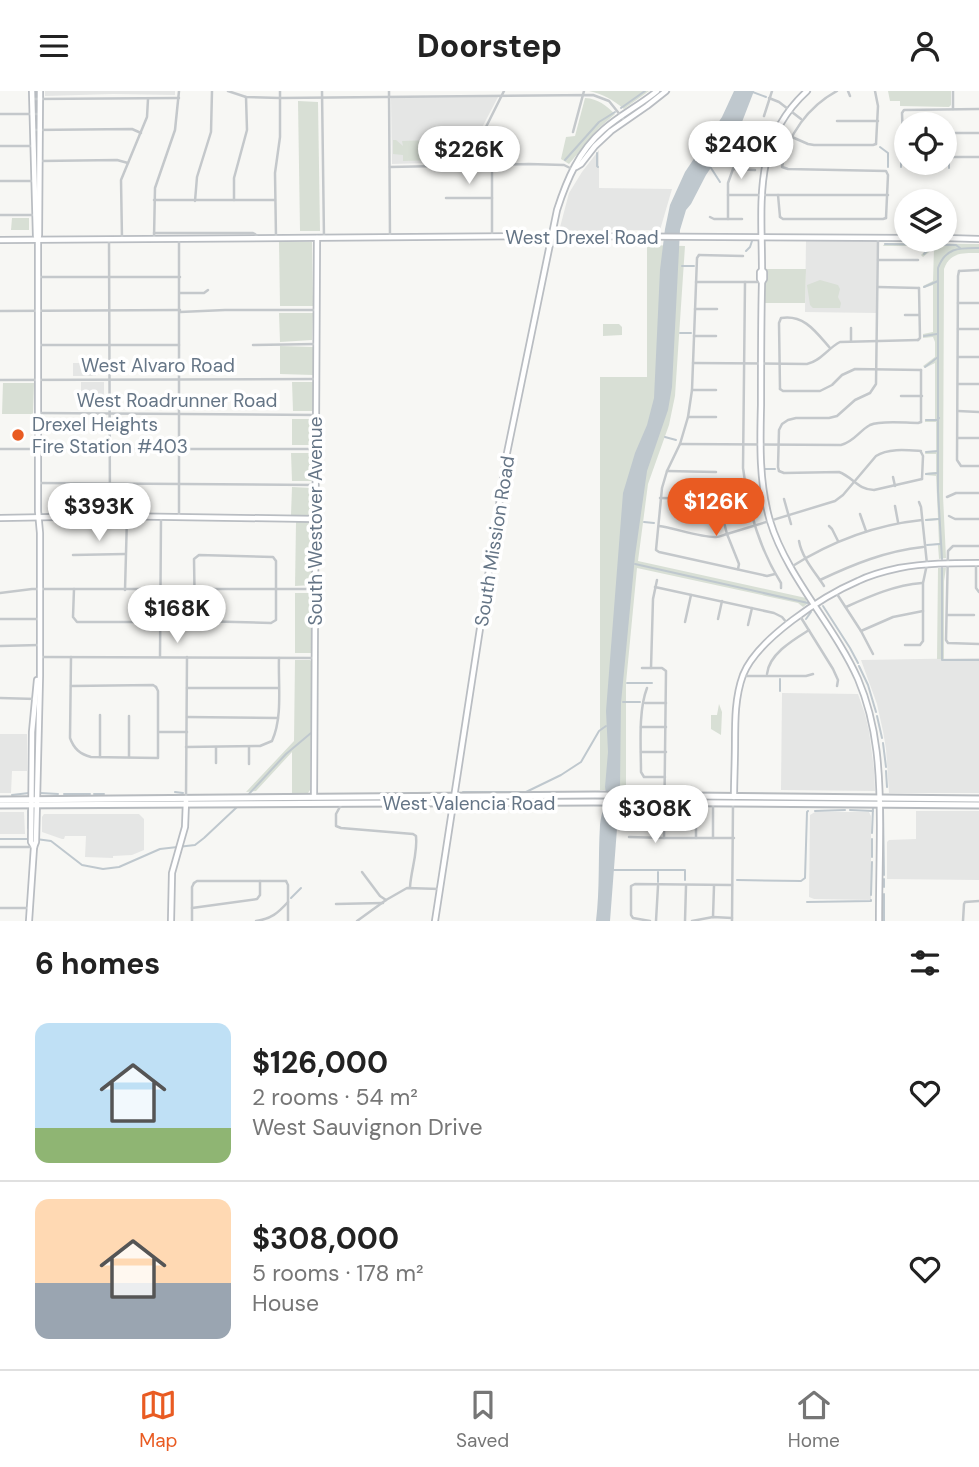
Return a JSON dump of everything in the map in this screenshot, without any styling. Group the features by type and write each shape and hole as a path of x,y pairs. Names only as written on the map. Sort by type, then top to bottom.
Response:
{"main road":[{"name":"West Valencia Road","path":"186,801 232,804 314,800 665,799 734,796 880,801 979,799"},
{"name":"West Valencia Road","path":"0,800 186,801 251,798 342,803 454,799"},
{"name":"West Valencia Road","path":"665,799 733,804 814,800"},
{"name":"West Valencia Road","path":"945,801 979,805"},
{"name":"West Valencia Road","path":"0,805 34,802"}],"street":[{"path":"30,921 40,657 40,235 32,130 32,91"},
{"path":"38,241 34,181 40,146 40,91"},
{"path":"154,236 155,188 175,130 179,91"},
{"path":"195,201 197,177 211,132 212,91"},
{"path":"228,91 246,97 280,98 584,93 609,101 624,119"},
{"path":"276,239 275,173 280,137 280,91"},
{"name":"South Westover Avenue","path":"314,800 316,310 322,91"},
{"path":"389,91 390,238"},
{"name":"South Mission Road","path":"435,921 507,453 560,200 575,169 595,146 657,91"},
{"name":"South Mission Road","path":"624,119 666,91"},
{"path":"764,116 772,91"},
{"path":"807,91 790,109 772,141 765,162 760,272 762,482 776,537 791,567 839,641 864,695 876,742 879,770 878,921"},
{"path":"778,195 779,218 783,219 887,219 886,171 782,168 786,150 803,120 817,104 837,91"},
{"path":"848,91 850,96"},
{"path":"792,137 814,145 877,145 878,106 875,91"},
{"path":"953,91 953,109"},
{"path":"467,165 503,93"},
{"path":"573,132 584,93"},
{"path":"234,201 234,178 247,131 246,97"},
{"path":"33,99 178,98"},
{"path":"769,98 790,109 803,120"},
{"path":"122,239 121,180 147,117 148,99"},
{"path":"903,112 979,109"},
{"path":"0,114 40,114"},
{"path":"836,121 878,121"},
{"path":"32,130 132,129 141,133"},
{"path":"957,133 979,133"},
{"path":"728,219 728,188 733,169 751,142"},
{"path":"0,146 40,146"},
{"path":"957,157 979,157"},
{"path":"36,161 117,160 128,163"},
{"path":"492,165 492,237"},
{"path":"390,167 564,165 575,169"},
{"path":"733,169 755,170"},
{"path":"0,181 34,181"},
{"path":"722,187 728,188"},
{"path":"728,195 888,195"},
{"path":"446,198 492,198"},
{"path":"154,200 275,200"},
{"path":"0,215 35,215"},
{"path":"710,217 742,219"},
{"name":"West Drexel Road","path":"0,240 109,240 253,233 258,239"},
{"name":"West Drexel Road","path":"154,236 179,239 552,236 894,238"},
{"path":"957,238 979,239"},
{"path":"179,239 179,517"},
{"path":"658,526 715,537 835,501 843,495 854,482 876,456 889,450 922,451 923,480 866,490 854,482 847,475 784,473 779,471 778,467 779,430 783,423 796,418 837,417 855,400 872,394 878,369 878,239"},
{"path":"109,240 110,516"},
{"path":"743,256 698,255 697,258 692,390 688,417 680,444 667,471 660,498 656,550 769,577 775,574"},
{"path":"878,260 918,260"},
{"path":"979,270 959,271 958,276 958,464 979,466"},
{"path":"38,277 180,277"},
{"path":"696,282 762,282"},
{"path":"745,282 744,483 748,507 761,547 781,583 781,588"},
{"path":"692,363 807,364 813,363 841,342 919,341 920,288 878,287"},
{"path":"180,293 204,293 208,290"},
{"path":"958,303 979,303"},
{"path":"695,309 717,309"},
{"path":"0,311 316,310"},
{"path":"905,315 919,315"},
{"path":"680,444 841,445 850,442 875,423 921,422 922,369 849,370 827,389 820,391 779,390 780,318 801,319 830,348"},
{"path":"817,333 823,327"},
{"path":"850,341 851,328"},
{"path":"808,336 813,329"},
{"path":"958,329 979,329"},
{"path":"694,336 716,336"},
{"path":"253,345 316,344"},
{"path":"38,345 179,345"},
{"path":"958,357 979,357"},
{"name":"West Alvaro Road","path":"0,380 316,379"},
{"path":"958,384 979,384"},
{"path":"692,390 716,390"},
{"path":"901,396 922,395"},
{"path":"958,411 979,412"},
{"name":"West Roadrunner Road","path":"38,413 316,415"},
{"path":"688,417 716,417"},
{"path":"779,417 783,423"},
{"path":"958,438 979,438"},
{"path":"0,449 316,449"},
{"path":"667,471 716,472"},
{"path":"810,472 810,481"},
{"path":"893,477 895,486"},
{"path":"38,483 316,485"},
{"path":"947,497 956,493 979,493"},
{"path":"660,498 719,499 727,534 739,564 738,570"},
{"path":"784,499 791,524"},
{"path":"905,645 920,645 923,642 923,583 927,564 919,502"},
{"path":"895,506 898,522"},
{"path":"860,514 866,531"},
{"path":"0,518 110,516 315,519"},
{"path":"949,516 955,519 979,519"},
{"path":"125,590 127,517"},
{"path":"160,657 161,517"},
{"path":"791,567 838,541 866,531 898,522 923,520"},
{"path":"829,526 838,541"},
{"path":"799,541 805,558 824,586"},
{"path":"979,546 951,547 948,551 946,640 948,643 979,644"},
{"path":"820,580 878,555 924,547"},
{"path":"73,555 125,554"},
{"path":"194,556 276,556 276,589 276,622 194,622 194,556"},
{"path":"692,921 713,917 732,919 734,713 743,676 754,656 787,623 836,592 860,580 897,569 927,564 977,563 976,588 979,592"},
{"path":"651,668 652,622 657,580"},
{"path":"846,607 887,590 923,583"},
{"path":"655,587 778,615 787,623"},
{"path":"0,593 40,588 315,589"},
{"path":"74,589 73,617 81,623 160,622"},
{"path":"836,592 873,654"},
{"path":"685,622 691,595"},
{"path":"718,619 722,601"},
{"path":"748,625 752,608"},
{"path":"861,631 893,617 923,611"},
{"path":"799,615 833,669 838,680 837,685"},
{"path":"947,615 974,615"},
{"path":"0,619 39,619"},
{"path":"767,676 768,667 782,650 809,630"},
{"path":"0,646 39,645"},
{"path":"40,657 315,657"},
{"path":"71,657 70,738 73,746 85,755 158,758 158,685 71,686"},
{"path":"171,921 171,878 185,827 187,657"},
{"path":"186,747 249,747 272,741 278,718 279,658"},
{"path":"642,668 665,669 667,672 664,838"},
{"path":"743,676 813,674"},
{"path":"187,688 278,688"},
{"path":"647,688 641,727 641,776 665,777"},
{"path":"0,698 37,699"},
{"path":"644,703 666,703"},
{"path":"100,715 100,757"},
{"path":"129,757 130,716"},
{"path":"187,717 278,718"},
{"path":"641,727 666,727"},
{"path":"158,732 187,732"},
{"path":"216,747 216,762"},
{"path":"249,747 249,764"},
{"path":"641,752 666,752"},
{"path":"342,803 335,820 336,826 393,831 416,836 410,887"},
{"path":"696,803 696,838"},
{"path":"713,803 713,838"},
{"path":"629,837 734,838"},
{"path":"0,847 33,843"},
{"path":"362,871 384,902"},
{"path":"192,921 193,882 287,880 288,920"},
{"path":"192,908 257,899 260,895 260,881"},
{"path":"650,921 632,917 630,913 631,886 635,884 732,885"},
{"path":"656,921 658,884"},
{"path":"685,921 686,885"},
{"path":"713,917 714,885"},
{"path":"357,921 410,887 440,889"},
{"path":"963,921 964,904 967,901 979,901"},
{"path":"256,921 278,912 288,902"},
{"path":"336,904 384,902"},
{"path":"0,908 30,908"},
{"path":"278,912 284,914 288,920"}],"shaded area":[{"path":"45,91 175,91 175,95 45,96"},
{"path":"589,91 649,91 624,109 607,97"},
{"path":"734,91 754,91 742,122 686,210 680,230 672,387 668,410 647,471 635,556 621,703 620,789 610,921 596,921 600,825 606,797 606,711 623,493 654,398 660,270 665,229 670,205 685,172 722,117"},
{"path":"888,91 951,91 951,105 900,106 900,101 890,101"},
{"path":"498,97 464,162 392,164 391,98"},
{"path":"585,98 598,101 615,114 599,128 569,164 561,159 566,137 575,136"},
{"path":"298,101 318,102 320,231 300,231"},
{"path":"432,137 469,138 469,141 462,141 462,145 470,146 463,162 462,155 435,155 434,160 403,161 403,155 393,154 393,140 403,146 402,141 432,140"},
{"path":"599,150 599,188 672,189 660,230 559,231 569,193"},
{"path":"12,218 29,218 29,230 11,230"},
{"path":"806,240 877,241 876,313 805,312"},
{"path":"279,242 312,242 313,306 280,306"},
{"path":"957,244 979,244 979,253 953,256 944,269 943,496 946,558 939,559 938,545 927,545 939,543 938,520 925,521 938,518 936,476 925,475 936,472 936,454 925,454 926,451 936,451 936,422 925,422 925,419 935,419 935,363 925,368 923,366 935,357 933,337 923,338 923,334 933,332 933,285 923,286 933,281 934,252 957,252"},
{"path":"647,245 685,246 675,396 669,425 648,484 638,561 806,598 807,604 803,607 798,603 637,568 626,683 626,790 600,790 600,377 647,377"},
{"path":"765,269 806,269 805,303 765,303"},
{"path":"820,280 838,285 840,308 813,308 810,305 807,285"},
{"path":"279,313 313,313 312,340 280,342"},
{"path":"603,324 619,324 622,327 622,335 603,336"},
{"path":"280,346 313,347 313,375 280,374"},
{"path":"73,363 97,363 96,376 73,376"},
{"path":"81,382 104,382 104,395 81,395"},
{"path":"292,382 313,382 313,411 293,411"},
{"path":"3,383 34,383 33,414 2,414"},
{"path":"292,419 311,419 312,445 292,445"},
{"path":"291,453 313,455 312,481 292,481"},
{"path":"292,487 312,488 313,512 310,515 291,515"},
{"path":"296,522 312,522 312,585 295,586"},
{"path":"938,568 946,568 944,659 937,659"},
{"path":"295,593 311,593 311,653 295,653"},
{"path":"979,658 979,793 889,793 883,731 877,704 861,660"},
{"path":"295,660 312,662 310,790 308,793 292,793 292,752 256,791 246,792 294,741"},
{"path":"782,693 858,694 869,731 875,791 781,790"},
{"path":"719,704 722,712 721,735 711,729 711,715 717,715"},
{"path":"0,734 27,734 27,771 12,771 11,793 0,793"},
{"path":"916,811 979,811 979,880 887,879 887,842 916,839"},
{"path":"0,812 24,812 25,834 0,834"},
{"path":"815,812 869,812 871,900 809,897 810,815"},
{"path":"44,814 139,814 144,819 144,850 113,858 85,857 86,836 65,836 62,839 42,832"}],"waterway":[{"path":"621,108 645,91"},
{"path":"750,91 766,97"},
{"path":"565,160 599,122 615,112"},
{"path":"740,125 747,135"},
{"path":"880,147 888,153 888,167"},
{"path":"597,153 598,167"},
{"path":"711,168 720,182"},
{"path":"746,251 752,241"},
{"path":"885,244 956,245 960,248"},
{"path":"942,559 938,491 938,268 949,252 979,248"},
{"path":"682,266 694,266"},
{"path":"924,287 938,281"},
{"path":"680,333 691,333"},
{"path":"924,336 937,334"},
{"path":"925,367 938,357"},
{"path":"926,420 939,418"},
{"path":"665,437 676,440"},
{"path":"926,452 938,451"},
{"path":"765,469 775,469"},
{"path":"926,474 938,473"},
{"path":"926,520 939,519"},
{"path":"644,522 654,523"},
{"path":"927,545 940,544"},
{"path":"635,564 808,603"},
{"path":"942,568 942,660 979,660"},
{"path":"823,606 858,663"},
{"path":"806,619 811,612"},
{"path":"859,666 876,712"},
{"path":"780,679 780,691"},
{"path":"627,683 652,683"},
{"path":"623,702 640,702"},
{"path":"877,716 882,738"},
{"path":"463,792 526,792 581,762 599,731 606,726"},
{"path":"248,795 286,754 311,733"},
{"path":"883,743 886,767"},
{"path":"886,771 887,787"},
{"path":"175,792 183,793"},
{"path":"12,795 29,793"},
{"path":"40,793 58,794"},
{"path":"64,794 90,794"},
{"path":"94,794 104,794"},
{"path":"36,839 51,841 82,865 103,869 119,867 160,849 195,845 237,807"},
{"path":"872,833 873,808"},
{"path":"815,811 845,810"},
{"path":"850,810 873,811"},
{"path":"883,810 884,875"},
{"path":"28,811 28,828"},
{"path":"737,880 801,881 805,878 808,811"},
{"path":"0,839 30,839"},
{"path":"872,839 872,857"},
{"path":"871,895 872,862"},
{"path":"614,870 685,870 685,880"},
{"path":"658,872 658,882"},
{"path":"884,879 884,887"},
{"path":"291,898 301,888"},
{"path":"884,894 884,921"},
{"path":"807,902 871,900"}],"place":[{"name":"Drexel Heights Fire Station #403","path":"18,435"}]}
